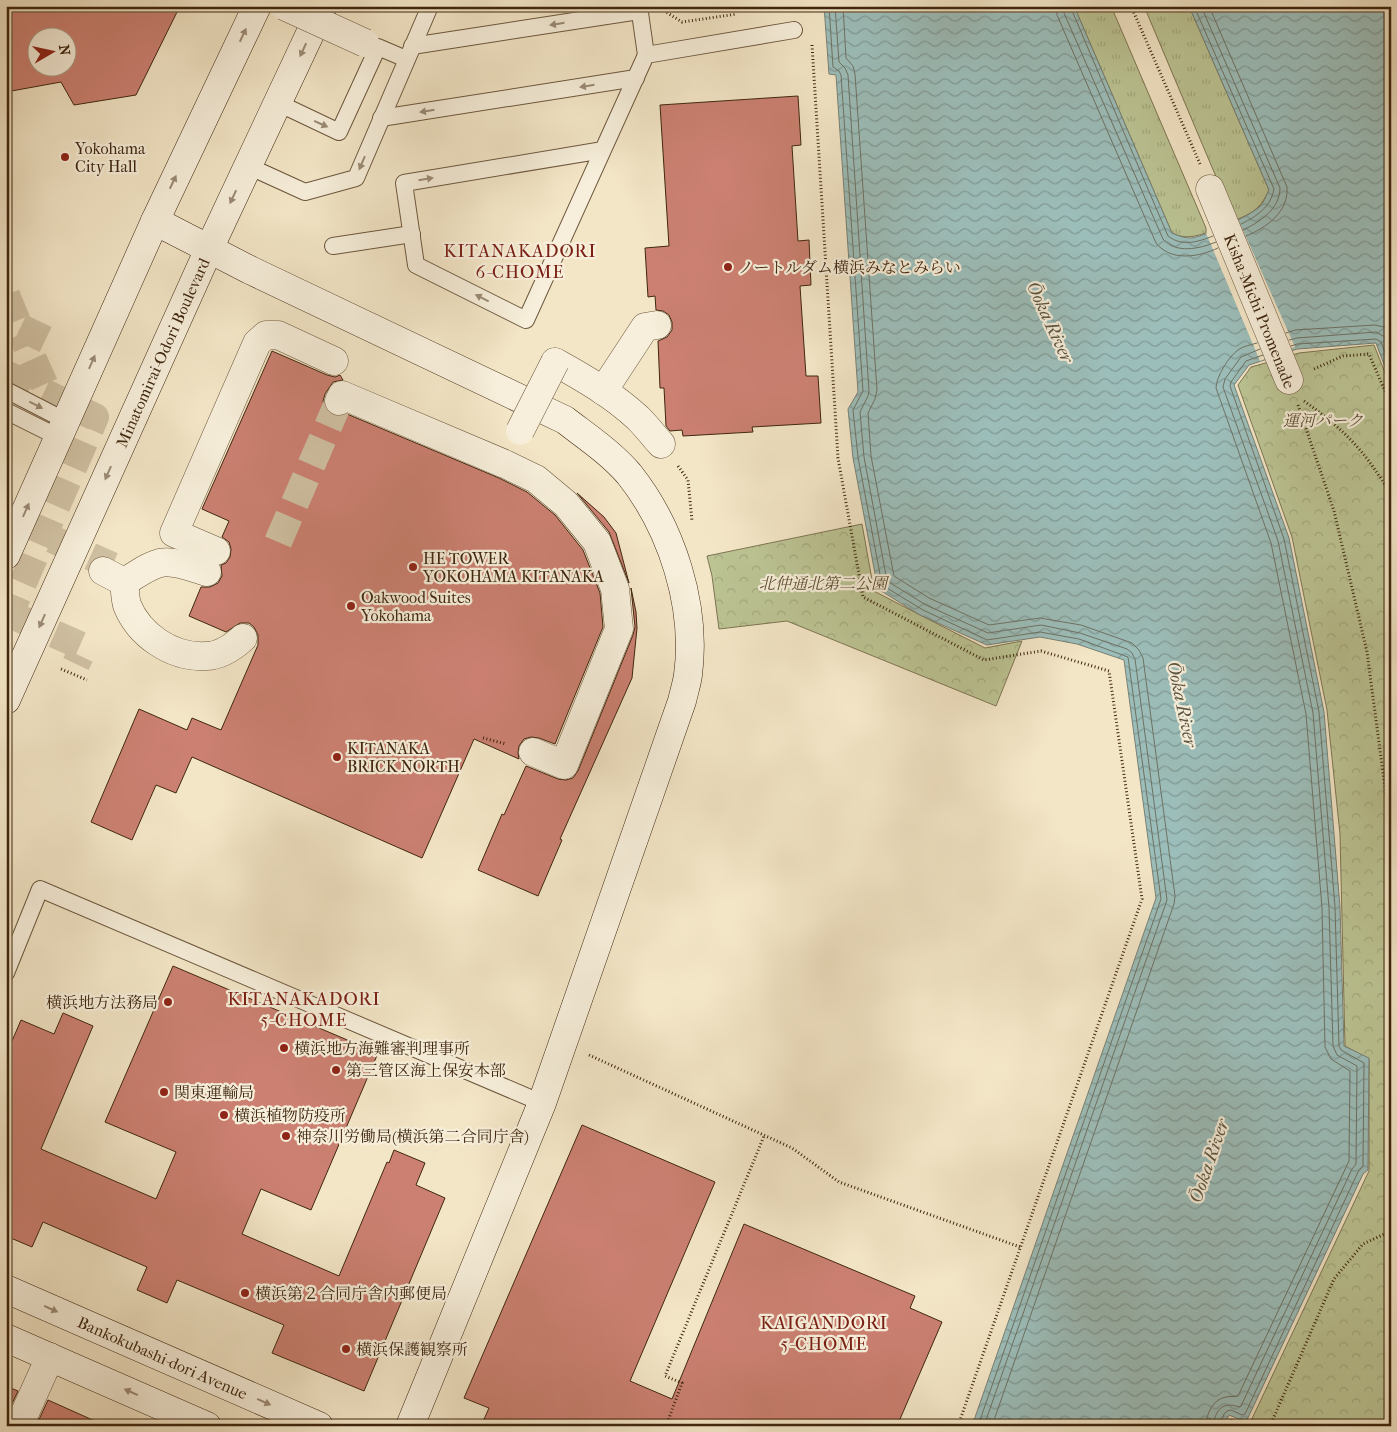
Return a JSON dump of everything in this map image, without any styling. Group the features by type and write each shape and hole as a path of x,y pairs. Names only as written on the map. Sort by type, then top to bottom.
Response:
{"street":[{"path":"6,555 155,221 257,6"},
{"path":"284,6 364,43"},
{"name":"Minatomirai-Odori Boulevard","path":"6,700 209,249 323,6"},
{"name":"Kisha-Michi Promenade","path":"1210,189 1291,387"},
{"path":"155,221 209,249 565,420 602,448 629,474 665,534 677,565 684,592 690,648 688,675 679,710 542,1104 410,1426"},
{"path":"603,391 646,327 657,326"},
{"path":"160,563 257,343 266,336 278,336 334,361"},
{"path":"505,464 555,362 603,391 638,418 661,444"},
{"path":"339,402 342,395 536,479 566,504 596,542 615,589 619,630 564,765 533,752"},
{"path":"174,533 212,561 183,565 160,563 145,570 114,577 140,628 160,644 182,654 207,656 230,649 243,638"},
{"name":"Bankokubashi-dori Avenue","path":"6,1289 314,1425"},
{"path":"6,1338 50,1357 165,1417 207,1426"},
{"path":"19,1426 50,1357"}],"lane":[{"path":"248,166 305,192 356,178 430,6"},
{"path":"278,103 339,132 378,47 409,53 639,9 646,55 636,78 526,320 416,265 404,183 603,150"},
{"path":"646,55 794,30"},
{"path":"381,118 636,78"},
{"path":"333,246 412,234"},
{"path":"6,390 62,429"},
{"path":"6,411 62,429"},
{"path":"6,973 40,888 542,1104"}],"path":[{"path":"665,6 666,12 682,22 746,13"},
{"path":"810,6 810,16"},
{"path":"1131,6 1210,189"},
{"path":"812,36 838,458 863,597 984,660 1041,651 1110,671 1142,898 958,1426"},
{"path":"1343,356 1369,354 1391,405"},
{"path":"1291,387 1331,420 1358,446 1391,495"},
{"name":"Kisha-Michi Promenade","path":"1291,387 1334,511 1367,652 1391,833"},
{"path":"688,480 692,527"},
{"path":"61,669 87,680"},
{"path":"1391,953 1391,1017"},
{"path":"563,1043 792,1148 840,1182 1020,1247"},
{"path":"666,1426 682,1383 665,1376 764,1136"},
{"path":"1270,1426 1334,1279 1363,1244 1391,1231"},
{"path":"1232,1426 1233,1424 1239,1426"}],"green space":[{"path":"1074,6 1111,6 1206,228 1206,233 1189,237 1172,233"},
{"path":"1144,6 1189,6 1269,190 1260,205 1238,219 1233,217"},
{"name":"運河パーク","path":"1374,345 1391,388 1391,1426 1227,1426 1230,1419 1249,1425 1369,1171 1369,1059 1345,1046 1340,834 1327,710 1292,537 1238,385 1251,367 1299,353"},
{"name":"北仲通北第二公園","path":"862,524 874,591 985,648 1022,641 996,706 787,621 719,629 712,576 707,556"}],"water":[{"name":"Ōoka River","path":"824,6 1074,6 1172,233 1191,238 1206,234 1246,216 1262,204 1269,190 1189,6 1391,6 1391,383 1376,343 1297,349 1249,365 1234,385 1289,538 1324,712 1340,907 1344,1046 1369,1058 1368,1170 1363,1174 1246,1422 1229,1415 1224,1426 972,1426 1156,898 1124,660 1077,644 1040,637 987,645 920,615 878,589 853,458 848,409 858,392 836,75 829,74"}],"pier":[{"path":"1238,219 1295,347 1260,361 1206,233"}],"building":[{"path":"6,6 180,6 136,95 74,105 61,82 6,92"},
{"name":"ノートルダム横浜みなとみらい","path":"798,96 801,145 792,146 798,241 809,240 811,285 800,286 806,376 818,376 821,423 752,427 753,432 683,436 682,430 670,431 666,426 664,388 660,388 658,341 667,337 672,330 672,322 669,315 663,311 656,310 655,296 648,297 645,248 669,246 660,105"},
{"path":"272,351 327,375 335,377 340,375 343,380 333,382 323,401 326,409 332,415 339,417 347,414 499,478 527,492 555,515 583,550 600,593 603,627 555,744 539,738 531,737 524,739 519,746 519,759 474,739 422,858 192,757 176,793 156,785 132,840 91,822 139,709 187,730 192,718 221,730 258,645 258,635 254,627 249,623 240,623 226,632 189,616 201,587 210,587 218,583 222,576 221,565 226,563 230,557 231,549 229,542 222,537 229,521 202,509"},
{"path":"577,493 604,517 616,533 629,583 609,532"},
{"path":"631,588 637,628 632,678 560,839 562,840 538,896 478,870 502,814 504,815 526,766 558,779 566,780 573,778 578,771 633,635 635,627"},
{"path":"173,966 378,1053 311,1210 261,1189 242,1234 339,1276 387,1162 389,1163 394,1150 425,1163 416,1185 445,1198 364,1391 272,1353 284,1325 177,1280 167,1303 137,1290 147,1267 43,1222 32,1247 6,1236 6,1055 21,1020 54,1034 63,1013 93,1026 41,1149 156,1199 176,1152 105,1122"},
{"path":"582,1125 715,1182 630,1381 672,1399 744,1224 915,1296 910,1308 942,1322 897,1426 481,1426 489,1408 464,1398"},
{"path":"6,1386 18,1391 6,1416"},
{"path":"48,1400 106,1426 36,1426"}],"tunnel":[{"path":"6,295 27,346"},
{"path":"39,321 27,346 49,395"},
{"path":"6,374 95,417 6,622"},
{"path":"278,542 339,401"},
{"path":"52,539 112,566"},
{"path":"16,617 84,647 76,664"}],"place":[{"name":"Yokohama City Hall","path":"65,157"},
{"name":"ノートルダム横浜みなとみらい","path":"728,267"},
{"name":"HE TOWER YOKOHAMA KITANAKA","path":"413,567"},
{"name":"Oakwood Suites Yokohama","path":"351,606"},
{"name":"KITANAKA BRICK NORTH","path":"337,757"},
{"name":"横浜地方法務局","path":"168,1002"},
{"name":"横浜地方海難審判理事所","path":"284,1048"},
{"name":"第三管区海上保安本部","path":"336,1070"},
{"name":"関東運輸局","path":"164,1092"},
{"name":"横浜植物防疫所","path":"224,1115"},
{"name":"神奈川労働局(横浜第二合同庁舎)","path":"286,1136"},
{"name":"横浜第２合同庁舎内郵便局","path":"245,1293"},
{"name":"横浜保護観察所","path":"346,1349"}],"district":[{"name":"KITANAKADORI 6-CHOME","path":"520,261"},
{"name":"KITANAKADORI 5-CHOME","path":"304,1009"},
{"name":"KAIGANDORI 5-CHOME","path":"824,1334"}]}
